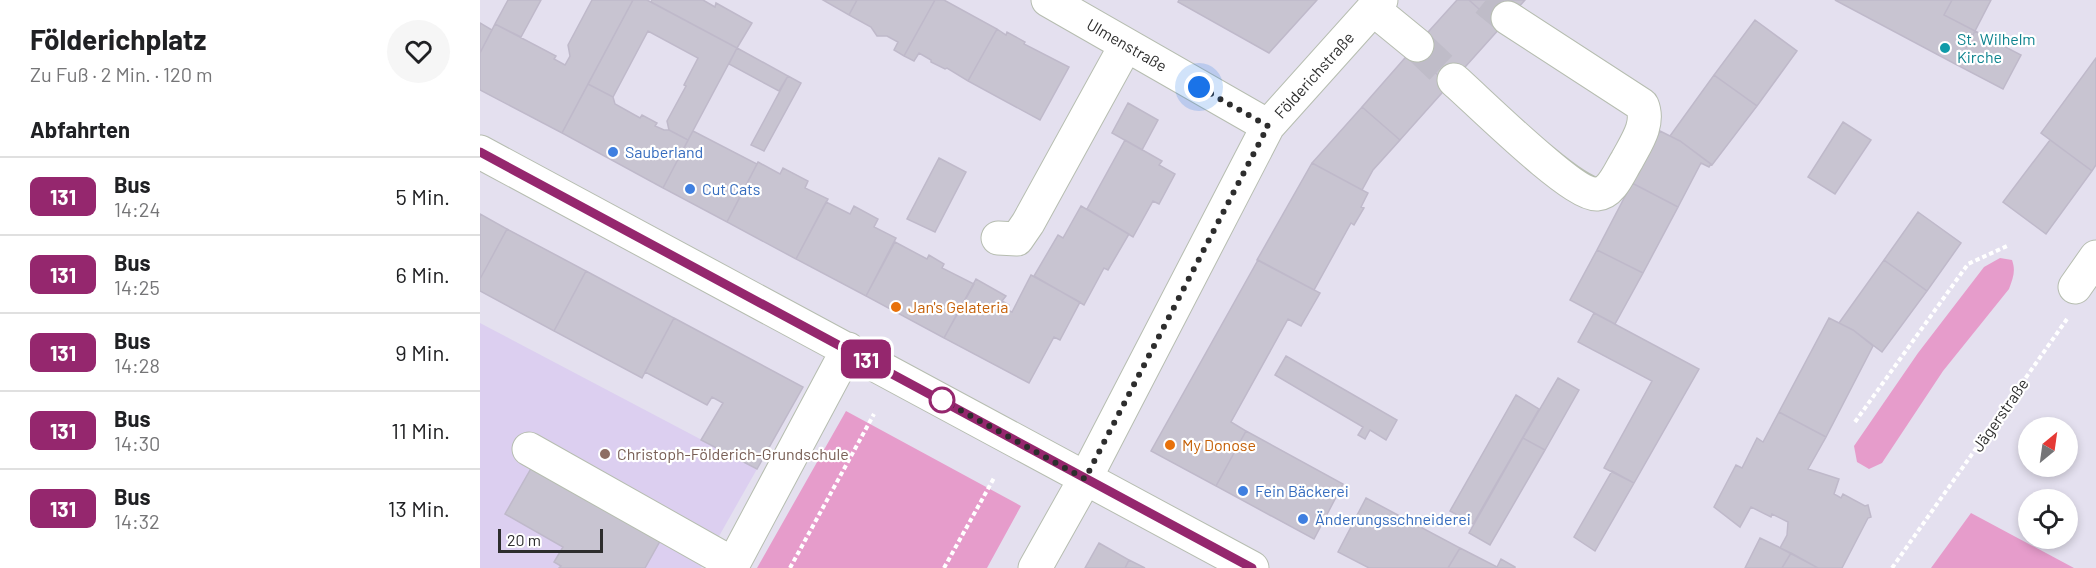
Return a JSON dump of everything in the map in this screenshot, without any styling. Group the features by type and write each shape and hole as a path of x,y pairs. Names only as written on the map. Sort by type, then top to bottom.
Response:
{"street":[{"name":"Ulmenstraße","path":"1048,0 1268,126"},
{"path":"1377,4 1417,45"},
{"name":"Földerichstraße","path":"1035,568 1085,479 1268,126 1377,4"},
{"path":"1454,80 1574,185 1585,192 1599,194 1608,189 1625,163 1645,123 1646,113 1642,105 1508,18"},
{"path":"998,238 1017,239 1028,223 1126,45"},
{"path":"480,152 1252,568"},
{"path":"2075,286 2096,257"},
{"path":"529,448 732,566 848,349"}],"path":[{"path":"1855,422 1968,264 2007,246"},
{"name":"Jägerstraße","path":"1892,568 2071,314 2075,286"},
{"path":"790,568 874,414"},
{"path":"944,568 994,478"}],"shaded area":[{"path":"2000,258 2012,260 2014,275 2009,289 1943,371 1882,463 1869,469 1857,462 1854,446 1918,353 1984,267"},
{"name":"Christoph-Földerich-Grundschule","path":"480,323 757,469 701,568 480,568"},
{"path":"846,411 1021,506 987,568 757,568"},
{"path":"1971,513 2018,538 2018,549 2038,549 2074,568 1931,568"}],"building":[{"path":"508,0 541,0 521,37 495,24"},
{"path":"592,0 633,0 562,133 480,90 480,53 495,24 556,56 554,59 565,65 570,56 568,45"},
{"path":"633,0 647,0 737,48 688,140 669,130 667,121 698,58 648,31 613,97 588,84"},
{"path":"652,0 703,0 715,7 716,3 752,23 737,48 651,2"},
{"path":"823,0 857,0 849,15"},
{"path":"857,0 935,0 904,56 894,50 898,42 887,36 877,36 871,27 849,15"},
{"path":"935,0 944,0 997,29 968,81 947,68 931,62 919,53 914,61 904,56"},
{"path":"1179,0 1317,0 1269,53 1178,2"},
{"path":"1457,0 1469,0 1500,28 1449,85 1411,51"},
{"path":"1469,0 1525,0 1500,28"},
{"name":"St. Wilhelm Kirche","path":"1835,0 1952,0 1944,15 1975,31 1957,65"},
{"path":"1952,0 1991,0 1975,31 1944,15"},
{"path":"1755,20 1797,51 1757,106 1714,75"},
{"path":"480,23 492,30 480,53"},
{"path":"997,29 1006,35 1007,32 1025,42 1024,44 1069,67 1040,120 968,81"},
{"path":"1975,31 2021,55 2003,89 1957,65"},
{"path":"737,48 788,76 779,91 729,64"},
{"path":"1411,51 1449,85 1400,140 1362,107"},
{"path":"2096,58 2096,165 2092,171 2041,133"},
{"path":"1714,75 1757,106 1712,165 1670,136"},
{"path":"788,76 801,83 764,151 751,145"},
{"path":"588,84 613,97 615,104 640,118 642,115 657,123 655,126 688,140 663,188 562,133"},
{"path":"1128,103 1158,120 1142,150 1112,133"},
{"path":"1362,107 1400,140 1373,170 1362,190 1312,163"},
{"path":"1843,122 1871,140 1835,194 1808,177"},
{"path":"693,131 757,164 727,222 663,188"},
{"path":"1660,131 1680,141 1711,164 1709,167 1701,163 1678,207 1632,183"},
{"path":"1125,140 1162,161 1159,165 1175,174 1159,204 1153,201 1133,237 1087,209"},
{"path":"2050,140 2092,171 2046,234 2003,202"},
{"path":"939,158 966,172 935,232 907,219"},
{"path":"758,162 780,174 783,168 808,181 805,188 828,199 796,259 727,222"},
{"path":"1312,163 1368,193 1361,207 1364,208 1354,225 1351,223 1314,290 1257,260"},
{"path":"1632,183 1678,207 1643,273 1597,250"},
{"path":"826,202 850,214 854,206 878,219 874,227 896,238 866,296 796,259"},
{"path":"1081,206 1129,234 1108,270 1104,268 1084,305 1034,276 1058,235 1063,238"},
{"path":"1918,212 1961,243 1927,291 1884,260"},
{"path":"480,214 507,229 480,279"},
{"path":"507,229 586,271 554,331 480,291 480,279"},
{"path":"895,242 927,259 929,255 944,264 942,268 974,284 944,338 866,296"},
{"path":"1597,250 1643,273 1615,324 1570,300"},
{"path":"1258,260 1320,293 1301,326 1288,319 1231,422 1246,431 1216,486 1151,451"},
{"path":"1884,260 1927,291 1882,352 1853,330 1839,323"},
{"path":"586,271 674,318 642,378 554,331"},
{"path":"1031,275 1080,302 1060,340 1054,337 1029,383 944,338 976,279 1006,296 1002,301 1009,305 1007,310 1012,312"},
{"path":"1594,313 1699,369 1634,483 1604,468 1652,381 1578,342"},
{"path":"674,318 803,387 757,469 701,440 723,403 712,397 707,405 645,372"},
{"path":"1829,318 1853,330 1873,346 1826,437 1779,412"},
{"path":"1286,356 1397,420 1386,440 1370,430 1365,439 1358,435 1363,427 1275,375"},
{"path":"1558,378 1579,390 1545,450 1523,438"},
{"path":"1516,395 1539,409 1473,524 1450,511"},
{"path":"1779,412 1826,437 1808,469 1839,479 1834,494 1841,498 1843,494 1865,506 1868,505 1871,517 1868,518 1842,568 1818,568 1780,548 1787,535 1788,522 1772,514 1771,517 1751,507 1740,527 1714,507 1736,465 1742,468 1757,438 1763,442"},
{"path":"1246,431 1343,484 1314,539 1216,486"},
{"path":"1523,438 1545,450 1490,545 1469,533"},
{"name":"Christoph-Földerich-Grundschule","path":"533,465 664,534 645,568 559,568 561,566 554,562 563,547 505,514"},
{"path":"1612,471 1634,483 1595,551 1574,537"},
{"path":"1366,498 1460,548 1448,568 1369,568 1338,552"},
{"path":"1760,538 1791,553 1782,568 1745,568"},
{"path":"1099,543 1129,560 1125,568 1085,568"},
{"path":"1460,548 1497,567 1501,559 1515,568 1448,568"},
{"path":"1791,553 1818,568 1782,568"},
{"path":"1129,560 1145,568 1125,568"}],"tunnel":[{"path":"1486,0 1508,18"},
{"path":"1417,45 1454,80"}],"bus line":[{"name":"131","path":"480,152 1252,568"}],"place":[{"name":"St. Wilhelm Kirche","path":"1945,48"},
{"name":"Sauberland","path":"613,152"},
{"name":"Cut Cats","path":"690,189"},
{"name":"Jan's Gelateria","path":"896,307"},
{"name":"My Donose","path":"1170,445"},
{"name":"Christoph-Földerich-Grundschule","path":"605,454"},
{"name":"Fein Bäckerei","path":"1243,491"},
{"name":"Änderungsschneiderei","path":"1303,519"}],"route":[{"path":"942,400 1085,479 1268,126 1199,87"}]}
